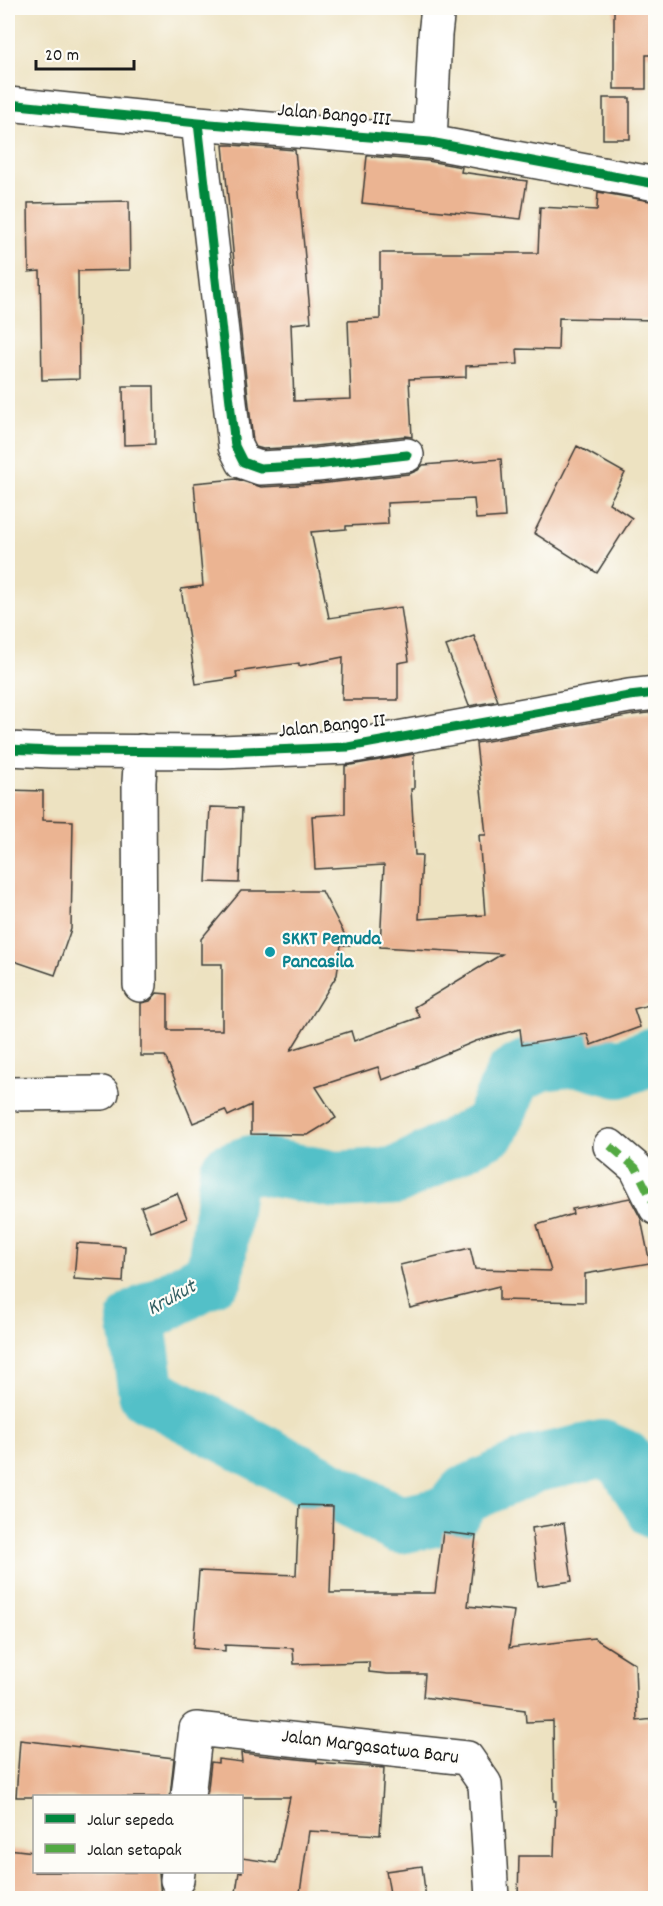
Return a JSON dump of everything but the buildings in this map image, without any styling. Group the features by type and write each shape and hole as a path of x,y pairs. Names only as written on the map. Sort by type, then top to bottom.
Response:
{"street":[{"path":"430,142 438,8"},
{"name":"Jalan Bango III","path":"8,104 198,123 430,142 656,184"},
{"path":"198,123 235,446 243,462 260,468 317,465 407,455"},
{"name":"Jalan Bango II","path":"8,749 232,752 348,747 656,693"},
{"path":"140,985 139,782 141,751"},
{"path":"8,1094 102,1093"},
{"path":"610,1146 636,1168 656,1208"},
{"name":"Jalan Margasatwa Baru","path":"188,1795 196,1729 467,1758 485,1784 492,1899"}],"waterway":[{"name":"Krukut","path":"656,1055 619,1069 579,1058 540,1062 514,1075 490,1128 396,1176 338,1180 251,1164 228,1172 215,1275 136,1319 147,1393 399,1525 449,1515 465,1495 534,1464 602,1449 623,1458 656,1511"}],"marked path":[{"path":"610,1146 636,1168 656,1208"}],"cycle path":[{"path":"8,104 198,123 430,142 656,184"},
{"path":"198,123 235,446 243,462 260,468 317,465 407,455"},
{"path":"8,749 221,752 348,747 656,693"}],"place":[{"name":"SKKT Pemuda Pancasila","path":"270,952"}]}
